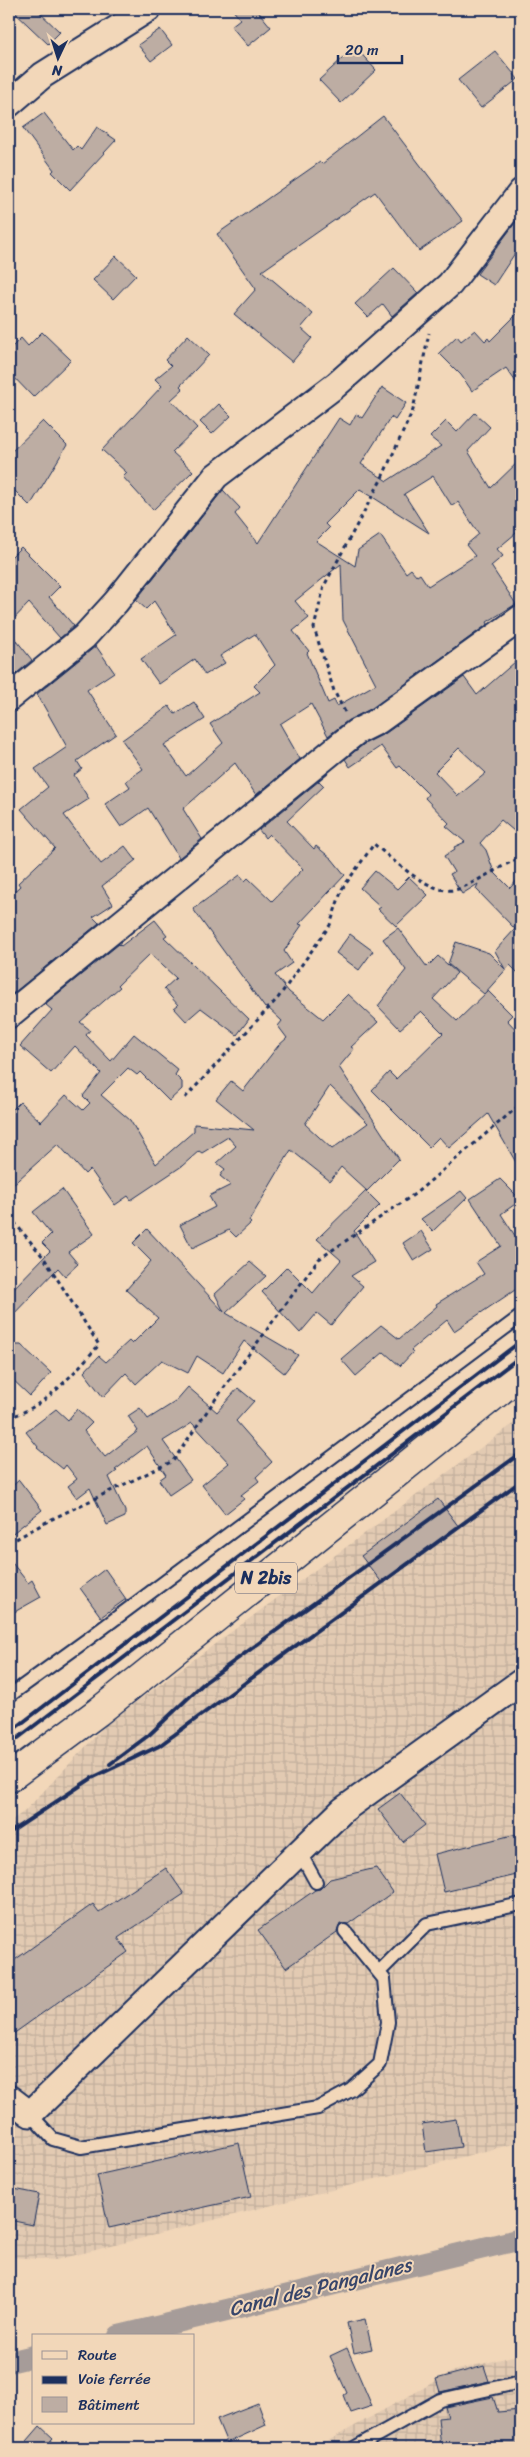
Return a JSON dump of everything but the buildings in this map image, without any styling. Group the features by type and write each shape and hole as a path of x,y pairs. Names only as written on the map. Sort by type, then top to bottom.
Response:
{"main road":[{"name":"N 2bis","path":"9,1778 98,1712 521,1374"}],"street":[{"path":"9,104 43,75 148,9"},
{"path":"9,698 84,637 116,602 216,476 336,385 450,284 520,198"},
{"path":"9,1015 356,732 378,721 519,624"},
{"path":"9,2098 30,2114 343,1810 521,1682"}],"lane":[{"path":"9,1696 521,1316"},
{"path":"300,1853 316,1882"},
{"path":"379,1972 427,1924 521,1904"},
{"path":"30,2114 53,2139 81,2147 318,2108 351,2090 380,2064 388,2022 384,1979 345,1931"},
{"path":"354,2448 440,2400 521,2382"}],"path":[{"path":"356,732 334,691 314,628 324,586 381,480 413,410 430,327"},
{"path":"185,1098 278,998 330,925 342,889 374,844 412,876 435,887 456,890 521,858"},
{"path":"9,1543 50,1520 173,1461 212,1404 319,1259 416,1193 521,1104"},
{"path":"9,1216 44,1258 99,1345 43,1400 21,1414 9,1417"}],"shaded area":[{"path":"521,1418 521,2142 56,2260 9,2257 9,1822 25,1811 108,1723"},
{"path":"521,2354 521,2448 315,2448 454,2371"}],"waterway":[{"name":"Canal des Pangalanes","path":"127,2334 521,2239"},
{"name":"Canal des Pangalanes","path":"9,2362 32,2356"}],"railway":[{"path":"9,1733 521,1341"},
{"path":"9,1745 521,1356"},
{"path":"110,1764 149,1735 204,1683 521,1453"},
{"path":"9,1833 92,1778 159,1746 521,1481"}]}
